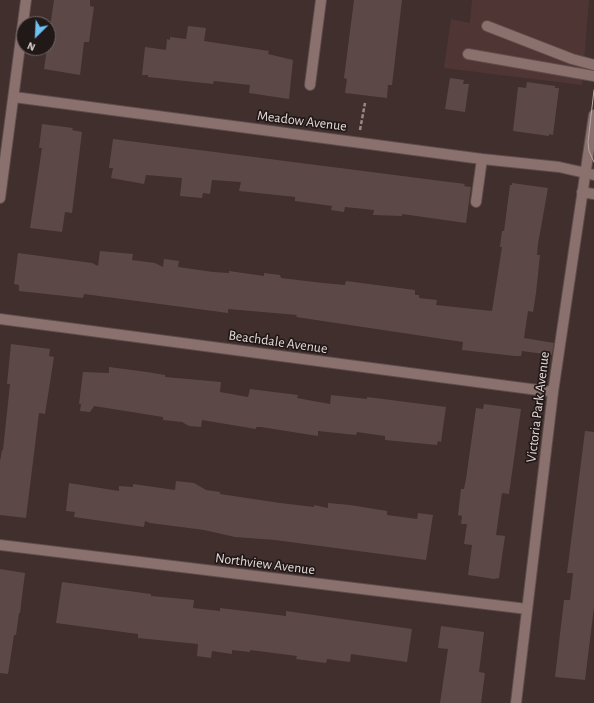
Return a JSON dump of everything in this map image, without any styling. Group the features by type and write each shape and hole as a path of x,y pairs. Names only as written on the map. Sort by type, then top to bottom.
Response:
{"street":[{"path":"0,198 26,0"},
{"path":"310,86 321,0"},
{"path":"487,26 572,59 594,65"},
{"path":"468,54 594,76"},
{"name":"Meadow Avenue","path":"14,97 482,159 559,167 590,174"},
{"name":"Victoria Park Avenue","path":"516,703 553,392 582,192 590,174 594,115"},
{"path":"476,202 482,159"},
{"path":"582,192 594,194"},
{"name":"Beachdale Avenue","path":"0,319 553,392"},
{"name":"Northview Avenue","path":"0,545 527,609"}],"path":[{"path":"360,130 365,103"}],"shaded area":[{"path":"472,0 589,0 582,85 444,68 451,19 470,23"}],"building":[{"path":"54,0 90,0 90,6 94,7 89,42 84,42 80,75 44,69 46,56 56,56 56,16 52,16"},
{"path":"354,0 402,0 392,85 388,85 387,98 345,93 347,79 344,78"},
{"path":"188,26 206,28 204,41 269,51 268,54 293,60 289,99 249,93 250,85 214,81 213,84 148,77 148,75 142,75 145,47 166,50 167,39 170,40 170,37 186,39"},
{"path":"450,78 464,80 463,84 469,84 465,112 445,109"},
{"path":"527,82 555,86 555,88 559,88 553,135 549,134 549,136 513,131 518,87 526,88"},
{"path":"42,124 73,128 72,130 82,132 72,213 65,212 62,232 30,228 42,148 39,148"},
{"path":"113,139 465,184 464,186 471,187 466,223 402,214 402,216 373,215 374,210 345,207 344,212 331,210 332,206 295,201 295,197 239,191 241,182 212,180 210,194 203,193 202,198 180,196 182,178 146,175 144,184 111,178 113,168 109,168"},
{"path":"512,183 548,188 538,244 537,255 540,255 533,312 528,311 524,338 554,343 552,355 522,351 521,356 515,356 462,350 463,342 296,317 297,315 228,309 228,313 84,294 83,298 19,291 19,285 14,284 18,253 92,263 98,266 100,251 133,254 132,260 155,263 163,267 164,259 179,261 178,267 213,272 229,273 229,271 264,276 264,273 280,275 281,278 323,283 345,285 346,281 415,290 415,295 419,295 419,298 437,300 436,305 492,311 502,247 500,247 502,231 504,231 510,185 512,185"},
{"path":"11,344 50,349 49,356 54,357 45,414 39,413 26,518 0,515 0,461 3,450 10,384 7,384"},
{"path":"109,367 165,375 165,377 221,382 220,392 248,397 250,389 298,395 297,398 330,404 331,395 367,399 367,397 446,407 441,442 438,441 437,445 385,440 385,436 357,432 356,435 318,431 318,436 261,427 256,427 256,429 202,420 201,427 189,426 182,422 163,420 163,417 94,406 90,412 80,411 81,404 79,404 83,372 109,373"},
{"path":"484,404 521,409 509,494 502,493 496,535 505,536 499,578 494,579 468,575 472,545 464,544 467,524 461,524 462,516 458,515 461,489 464,489 466,479 476,408 483,409"},
{"path":"585,431 594,432 594,607 585,680 555,677 564,600 570,600 573,573 567,573"},
{"path":"176,481 194,483 206,490 220,492 220,494 280,503 314,507 314,505 328,508 328,503 350,505 387,511 387,515 417,519 418,513 433,515 426,560 275,540 235,537 204,530 150,523 145,521 144,527 74,517 75,512 66,511 69,483 119,491 119,486 133,487 133,484 175,490"},
{"path":"0,569 25,573 20,613 16,635 14,635 8,674 0,673"},
{"path":"62,582 151,594 151,596 194,600 193,608 220,611 220,608 286,616 286,611 412,629 407,662 351,654 350,662 327,659 326,663 296,659 297,656 250,650 250,652 232,650 232,654 212,651 211,658 197,656 198,644 138,638 138,634 56,623"},
{"path":"441,626 484,632 479,672 485,673 481,703 440,703 448,649 438,648"}],"tram line":[{"path":"594,90 588,142 589,151 594,162"}]}
